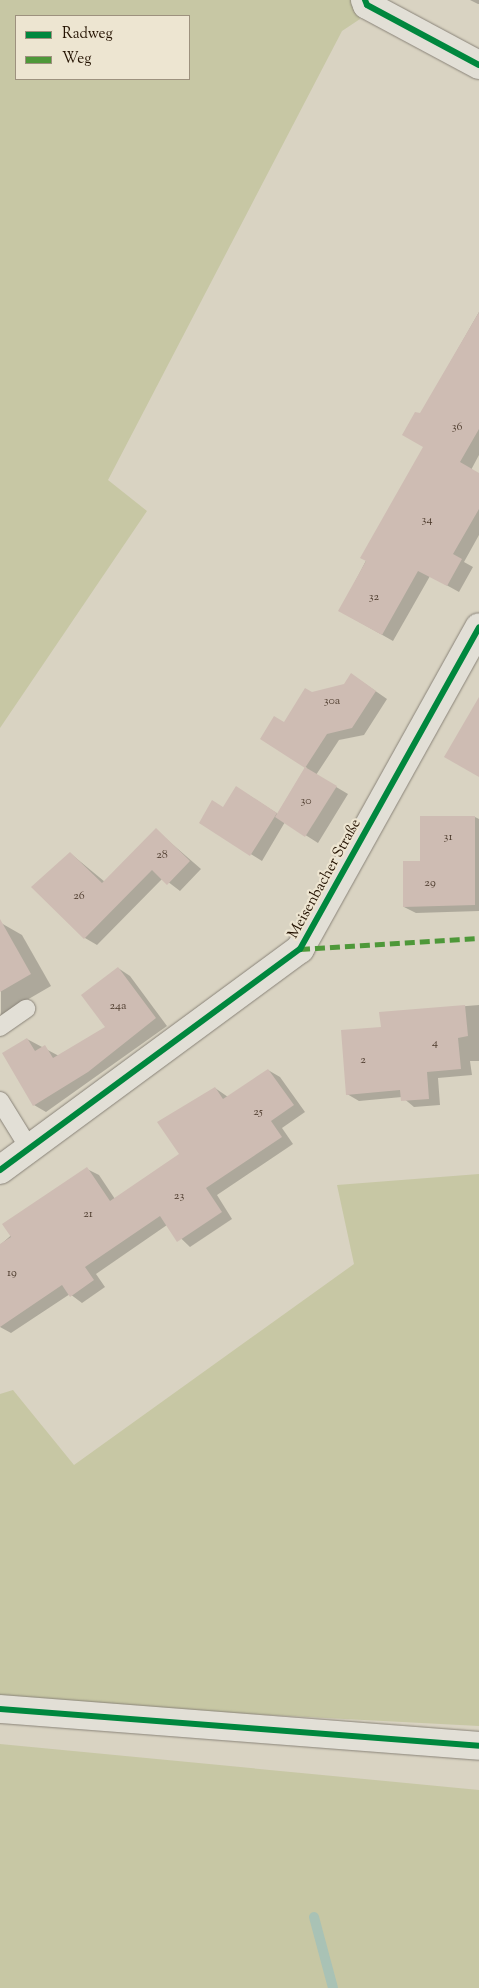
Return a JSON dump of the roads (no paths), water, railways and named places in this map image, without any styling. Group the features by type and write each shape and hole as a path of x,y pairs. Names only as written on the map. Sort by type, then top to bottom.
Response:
{"street":[{"path":"365,0 367,5 479,65"},
{"name":"Meisenbacher Straße","path":"0,1170 300,949 479,628"},
{"path":"0,1709 479,1746"}],"lane":[{"path":"0,1027 26,1009"},
{"path":"0,1101 28,1148"}],"waterway":[{"path":"314,1917 333,1988"}]}
